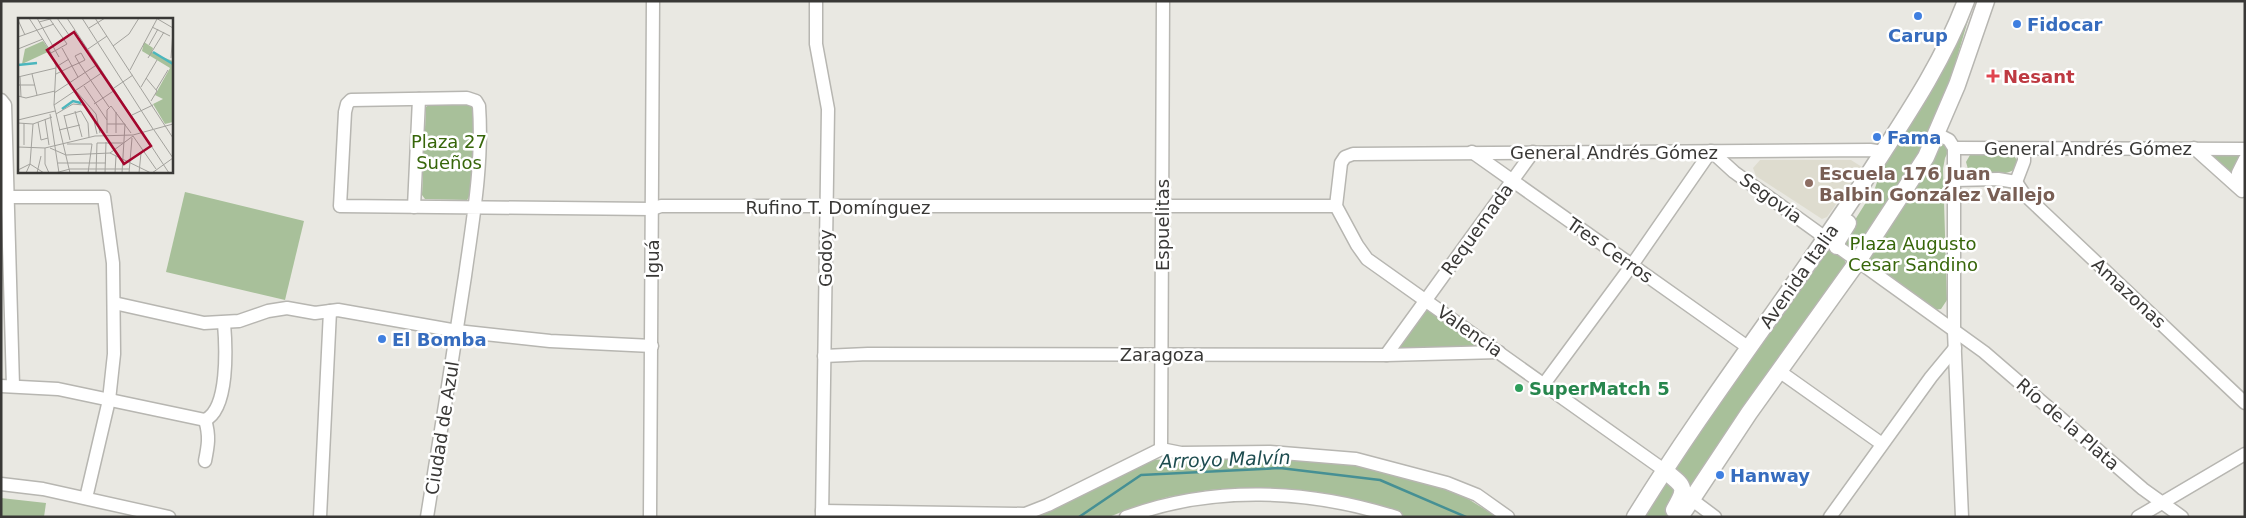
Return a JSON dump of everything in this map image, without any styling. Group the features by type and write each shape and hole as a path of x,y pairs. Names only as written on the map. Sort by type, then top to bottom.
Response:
{"main road":[{"name":"Avenida Italia","path":"1635,517 1664,470 1748,348 1832,242 1872,170 1933,72 1955,29 1966,1"},
{"path":"1957,85 1958,62 1975,1"},
{"path":"1680,517 1779,371 1858,261 1912,179 1937,134 1957,85 1986,1"},
{"path":"1664,470 1678,482 1683,490 1683,495 1671,517"}],"street":[{"name":"Iguá","path":"650,517 653,1"},
{"name":"Godoy","path":"816,1 816,44 828,109 822,514"},
{"name":"Espuelitas","path":"1162,1 1162,449"},
{"name":"Ciudad de Azul","path":"419,99 467,98 476,101 480,113 478,176 474,208 428,517"},
{"name":"Rufino T. Domínguez","path":"419,99 357,99 351,100 347,104 340,206 652,209 661,206 826,208 1336,206"},
{"path":"414,207 419,99"},
{"path":"2,100 4,105 7,386 58,389 205,420 215,413 219,402 225,352 224,323"},
{"path":"1937,134 1949,140 1954,148 1954,331 1962,517"},
{"name":"General Andrés Gómez","path":"1954,148 2024,150 2245,148"},
{"path":"2194,148 2244,193"},
{"name":"General Andrés Gómez","path":"1336,206 1341,163 1346,157 1354,154 1870,150 1883,152"},
{"path":"1954,180 1998,179 2016,182 2024,161 2024,150"},
{"path":"1544,384 1632,265 1711,151"},
{"name":"Segovia","path":"1711,151 1734,172 1954,331"},
{"name":"Tres Cerros","path":"1472,152 1748,348"},
{"name":"Requemada","path":"1386,354 1533,152"},
{"path":"2244,193 2238,173 2245,159"},
{"name":"Amazonas","path":"2016,182 2024,194 2245,403"},
{"path":"4,197 104,197 113,262 114,354 109,400 86,498"},
{"name":"Valencia","path":"1336,206 1357,245 1367,259 1664,470"},
{"path":"114,302 204,323 239,321 278,308 296,308 315,313 338,310 457,331 550,341 652,346"},
{"path":"320,517 330,311"},
{"name":"Río de la Plata","path":"1954,331 1984,352 2143,489 2182,517"},
{"path":"1830,517 1943,360 1955,348"},
{"name":"Zaragoza","path":"824,356 868,354 1386,354 1499,352"},
{"path":"1779,371 1882,444"},
{"path":"204,461 209,443 209,433 205,420"},
{"path":"822,514 1024,514 1048,505 1162,449 1181,453 1270,452 1356,459 1447,483 1477,495 1508,517"},
{"path":"2138,517 2245,454"},
{"path":"1,484 43,489 169,517"},
{"path":"1126,517 1164,511 1208,497 1249,494 1289,496 1353,504 1396,517"},
{"path":"1691,499 1716,517"}],"shaded area":[{"name":"Escuela 176 Juan Balbin González Vallejo","path":"1760,160 1851,160 1862,167 1827,217 1822,219 1756,176 1753,168"}],"green space":[{"path":"1971,10 1946,95 1922,149 1858,249 1850,249 1843,239 1875,188 1883,165"},
{"name":"Plaza 27 Sueños","path":"430,104 470,105 475,110 472,192 467,200 425,199 422,195 426,107"},
{"name":"Plaza Augusto Cesar Sandino","path":"1944,143 1949,150 1943,169 1947,300 1941,309 1935,310 1871,263 1871,256 1907,202 1939,147"},
{"path":"1974,153 2012,154 2018,161 2015,169 2005,173 1978,173 1968,169 1966,162 1970,155"},
{"path":"2238,153 2239,158 2231,175 2211,155"},
{"path":"185,192 304,221 285,300 166,272"},
{"path":"1834,250 1844,257 1846,266 1673,517 1643,517 1823,253"},
{"path":"1430,309 1480,345 1480,347 1401,349 1401,345 1425,312"},
{"path":"1246,455 1356,464 1438,486 1465,497 1497,517 1407,517 1348,498 1318,492 1249,488 1209,490 1168,497 1109,517 1033,517 1151,460"},
{"path":"1,498 46,503 44,517 1,517"}],"waterway":[{"name":"Arroyo Malvín","path":"1079,517 1141,475 1280,468 1380,480 1466,517"}],"place":[{"name":"Carup","path":"1918,16"},
{"name":"Fidocar","path":"2017,24"},
{"name":"Nesant","path":"1993,76"},
{"name":"Fama","path":"1877,137"},
{"name":"Escuela 176 Juan Balbin González Vallejo","path":"1809,183"},
{"name":"El Bomba","path":"382,339"},
{"name":"SuperMatch 5","path":"1519,388"},
{"name":"Hanway","path":"1720,475"}]}
